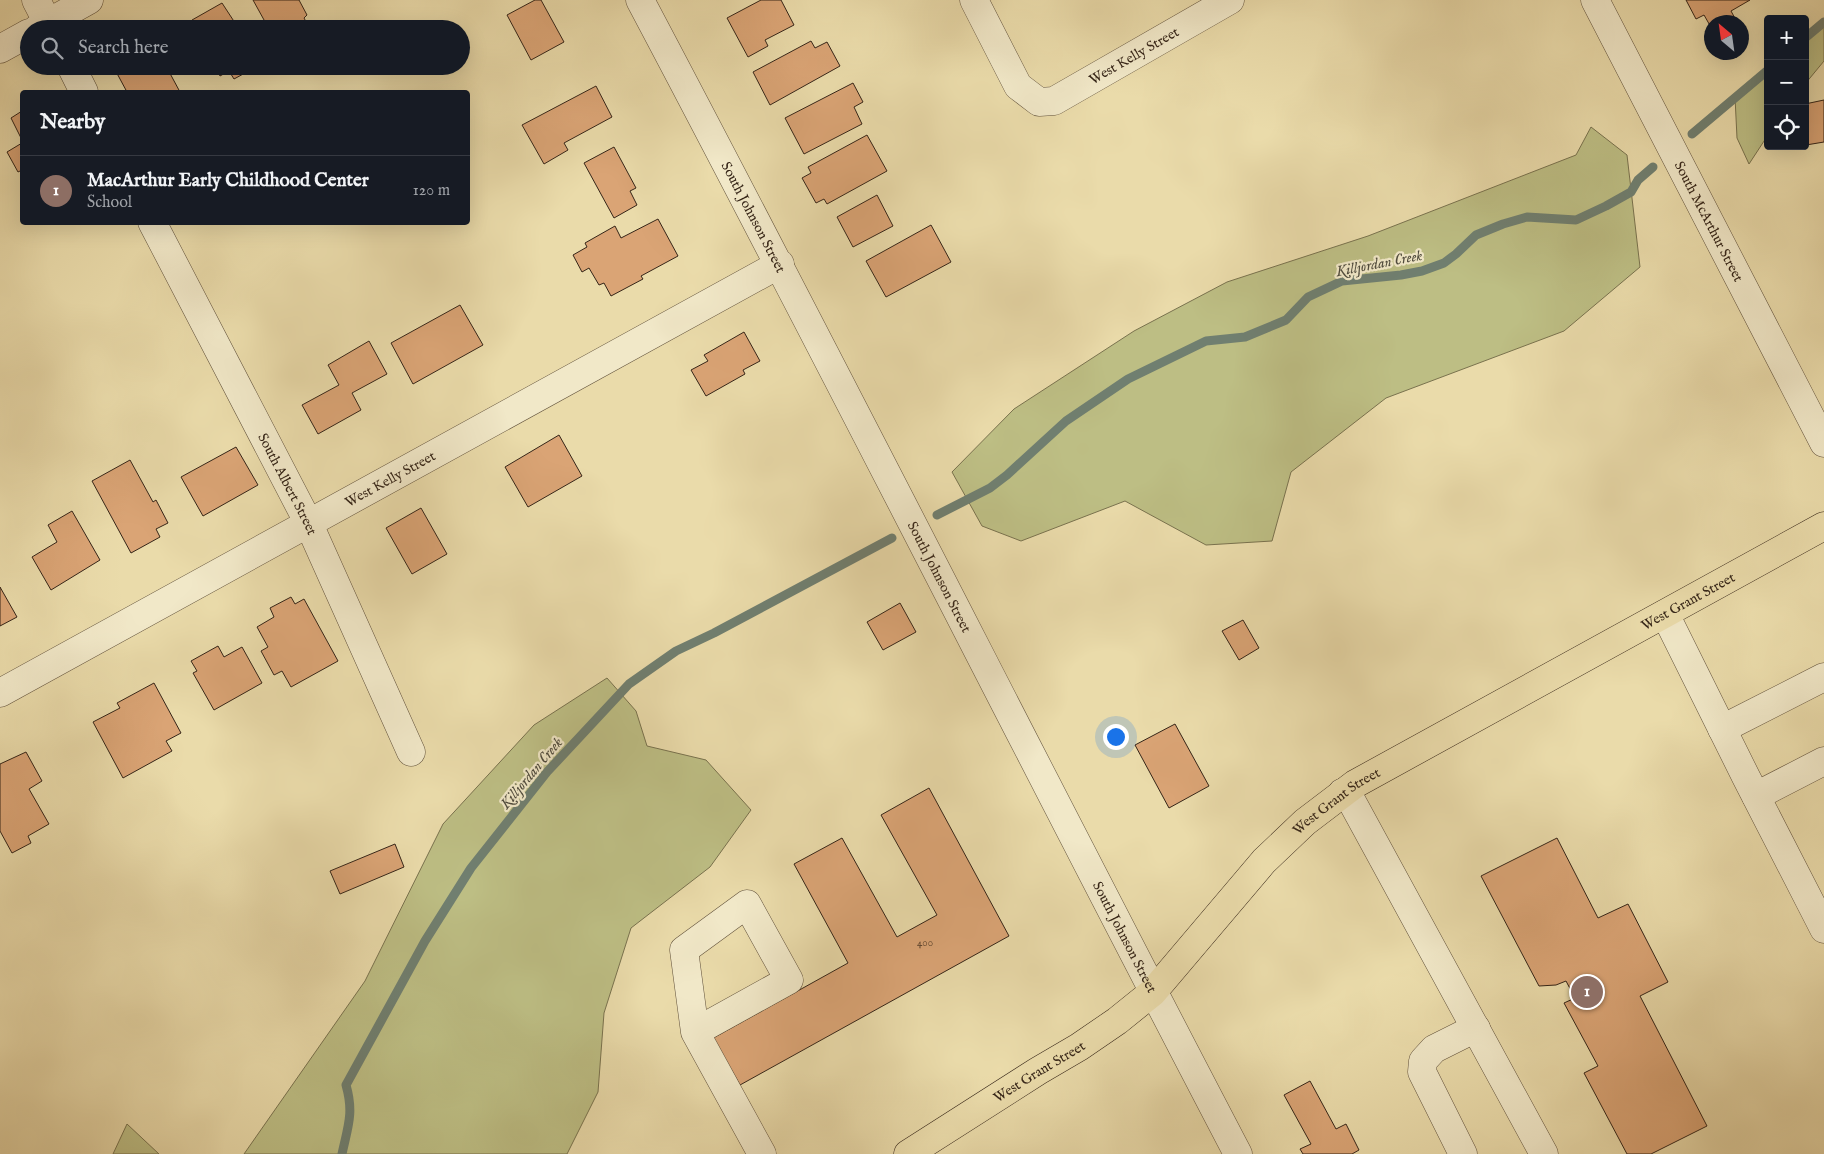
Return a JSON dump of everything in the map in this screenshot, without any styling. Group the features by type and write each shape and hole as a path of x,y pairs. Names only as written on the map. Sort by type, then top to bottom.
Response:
{"main road":[{"name":"West Grant Street","path":"908,1154 1078,1047 1117,1021 1153,992 1264,861 1305,822 1342,793 1824,526"}],"street":[{"path":"46,20 89,0"},
{"name":"South Johnson Street","path":"640,0 780,264 1238,1154"},
{"name":"West Kelly Street","path":"974,0 1018,86 1039,102 1054,101 1230,0"},
{"name":"South McArthur Street","path":"1595,0 1824,443"},
{"path":"0,49 20,36"},
{"path":"75,75 83,90"},
{"name":"South Albert Street","path":"154,225 308,522 411,752"},
{"name":"West Kelly Street","path":"0,693 780,264"},
{"path":"1665,614 1824,929"},
{"path":"1722,729 1824,677"},
{"path":"1756,796 1824,761"},
{"path":"1342,793 1351,800 1544,1154"},
{"path":"695,1032 789,980 747,904 684,950 695,1032 762,1154"},
{"path":"1463,1154 1422,1072 1424,1061 1434,1049 1476,1028"}],"green space":[{"path":"1824,18 1824,61 1809,79 1809,60 1809,31"},
{"path":"1764,72 1764,141 1749,164 1737,138 1735,97"},
{"path":"1591,127 1627,155 1640,267 1564,331 1386,398 1291,472 1272,541 1206,545 1125,501 1021,541 982,526 952,472 1014,409 1134,331 1227,282 1368,236 1576,155"},
{"path":"607,678 636,711 647,746 706,760 751,810 710,867 631,928 604,1013 598,1092 567,1154 244,1154 365,981 443,824 534,725"},
{"path":"127,1124 159,1154 113,1154"}],"building":[{"path":"253,0 299,0 307,15 304,18 305,20 264,20"},
{"path":"535,0 541,0 564,42 531,60 507,15"},
{"path":"761,0 781,0 794,25 765,40 768,46 748,57 727,18"},
{"path":"1686,0 1750,0 1731,11 1733,15 1704,15 1696,19"},
{"path":"222,3 233,20 192,20"},
{"path":"811,41 815,48 827,42 840,66 770,105 753,72"},
{"path":"118,75 171,75 179,90 126,90"},
{"path":"232,75 241,75 234,79"},
{"path":"853,83 863,102 854,107 862,124 804,154 785,118"},
{"path":"596,86 612,117 564,143 568,150 544,164 522,125"},
{"path":"1824,100 1824,142 1809,144 1809,103"},
{"path":"20,112 20,136 11,118"},
{"path":"867,135 887,171 827,204 824,199 816,203 802,178 811,173 808,167"},
{"path":"20,144 20,171 18,172 7,152"},
{"path":"614,147 636,188 630,191 637,205 614,218 584,163"},
{"path":"877,195 893,226 853,247 837,217"},
{"path":"658,219 678,256 641,276 643,279 611,296 604,283 599,285 589,268 582,272 573,255 587,247 585,243 615,226 621,238"},
{"path":"931,225 951,262 886,297 866,261"},
{"path":"460,305 483,345 413,384 391,343"},
{"path":"744,332 760,361 743,370 745,374 706,396 691,370 708,361 704,355"},
{"path":"369,341 387,374 352,393 361,410 318,434 302,405 339,385 328,365"},
{"path":"559,435 582,476 528,507 505,467"},
{"path":"236,447 258,485 203,516 181,477"},
{"path":"130,460 153,502 156,500 168,523 156,529 160,537 131,553 92,481"},
{"path":"421,508 447,554 412,574 386,528"},
{"path":"72,511 100,560 51,590 32,557 57,542 48,525"},
{"path":"0,587 17,617 0,626"},
{"path":"291,597 295,604 304,599 338,661 291,687 282,671 274,675 261,651 268,647 257,627 274,617 270,608"},
{"path":"900,603 916,632 883,650 867,622"},
{"path":"1243,620 1259,648 1239,660 1222,631"},
{"path":"218,646 224,657 242,647 262,683 214,710 193,673 197,671 191,661"},
{"path":"154,683 181,733 166,741 172,751 123,778 93,722 120,708 117,703"},
{"path":"1175,724 1209,786 1169,808 1135,745"},
{"path":"26,752 42,781 29,789 49,824 28,836 31,843 12,853 0,831 0,764"},
{"path":"929,788 1009,936 740,1085 713,1038 848,963 794,864 842,838 897,937 937,915 881,815"},
{"path":"1557,838 1598,918 1628,904 1668,982 1640,996 1707,1126 1651,1154 1627,1154 1584,1073 1598,1066 1564,1003 1575,998 1566,981 1556,985 1539,986 1481,876"},
{"path":"395,844 404,867 340,894 330,871"},
{"path":"1310,1081 1336,1129 1346,1124 1359,1150 1352,1154 1303,1154 1300,1149 1311,1144 1284,1095"}],"waterway":[{"name":"Killjordan Creek","path":"1809,35 1824,22"},
{"name":"Killjordan Creek","path":"1692,134 1764,73"},
{"name":"Killjordan Creek","path":"937,515 990,488 1066,421 1128,379 1206,341 1245,337 1286,320 1308,297 1342,281 1401,275 1422,271 1444,263 1476,235 1503,224 1527,217 1576,220 1631,192 1638,180 1653,167"},
{"name":"Killjordan Creek","path":"342,1154 350,1112 346,1085 425,941 471,868 547,772 629,684 676,651 714,633 892,538"}],"place":[{"name":"MacArthur Early Childhood Center","path":"1587,992"}]}
